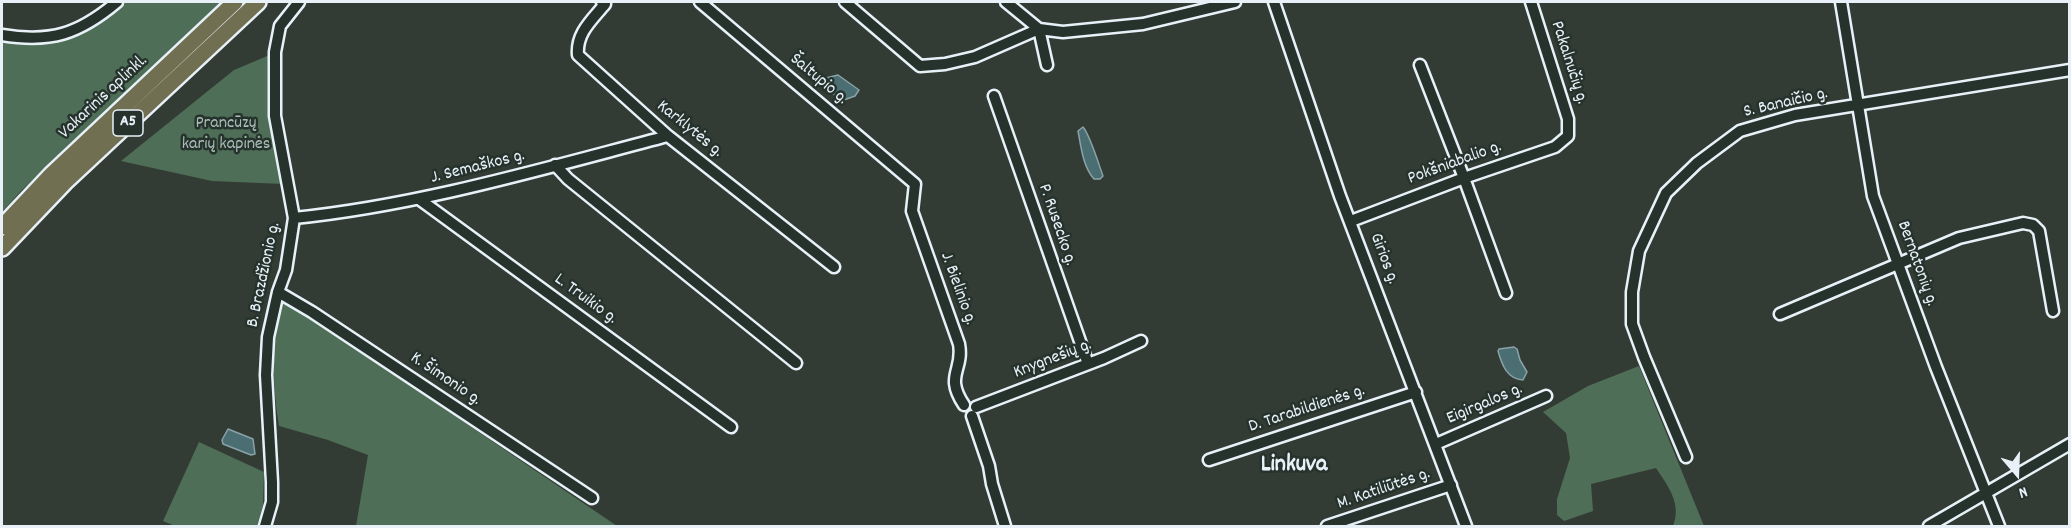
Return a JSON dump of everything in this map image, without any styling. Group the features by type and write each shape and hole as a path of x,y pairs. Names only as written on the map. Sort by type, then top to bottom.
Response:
{"highway":[{"name":"Vakarinis aplinkl.","path":"2,227 51,175 235,2"},
{"name":"Vakarinis aplinkl.","path":"2,248 74,174 258,2"}],"street":[{"path":"2,35 27,39 54,36 77,29 98,18 117,2"},
{"name":"B. Brazdžionio g.","path":"265,526 272,502 266,357 278,292 286,270 294,218 274,116 275,52 280,26 299,2"},
{"name":"Karklytės g.","path":"602,2 605,4 580,33 577,44 578,55 668,136 834,267"},
{"name":"Šaltupio g.","path":"700,2 915,184"},
{"path":"844,2 920,66 945,64 975,57 1039,29 1063,32 1143,24 1235,2"},
{"path":"1006,2 1039,29 1047,65"},
{"name":"Girios g.","path":"1274,2 1340,196 1466,526"},
{"name":"Pakalnučių g.","path":"1531,2 1568,119 1568,136"},
{"name":"Bernatonių g.","path":"1841,2 1873,196 1999,526"},
{"path":"1420,65 1506,293"},
{"name":"S. Banaičio g.","path":"1686,457 1632,324 1632,292 1639,251 1666,193 1697,163 1740,131 1795,115 2070,70"},
{"name":"P. Rusecko g.","path":"994,96 1088,364"},
{"name":"J. Semaškos g.","path":"294,218 340,213 419,199 668,136"},
{"name":"Pokšniabalio g.","path":"1351,221 1464,177 1555,147 1568,136"},
{"path":"555,165 568,179 796,363"},
{"name":"J. Bielinio g.","path":"915,184 912,212 961,353 953,382 964,405 962,410 965,415 974,412"},
{"name":"L. Truikio g.","path":"419,199 731,427"},
{"path":"1780,314 1898,262 1977,233 2024,224 2033,225 2039,231 2053,311"},
{"name":"K. Šimonio g.","path":"278,292 321,318 592,498"},
{"name":"Knygnešių g.","path":"974,412 1141,341"},
{"name":"D. Tarabildienės g.","path":"1209,460 1416,392"},
{"name":"Eigirgalos g.","path":"1436,444 1546,396"},
{"path":"974,412 1005,526"},
{"path":"1929,526 2070,444"},
{"name":"M. Katiliūtės g.","path":"1327,526 1451,485"}],"green space":[{"path":"122,2 221,2 22,190 2,212 2,41 28,42 57,38"},
{"name":"Prancūzų karių kapinės","path":"272,54 269,89 271,121 283,184 212,181 121,161 234,70"},
{"path":"280,303 290,304 617,526 356,526 368,455 328,440 279,426 274,364 275,334"},
{"path":"1639,366 1704,526 1673,526 1675,503 1669,488 1656,468 1591,484 1593,511 1564,521 1557,515 1557,499 1570,458 1566,433 1543,412 1588,386"},
{"path":"199,442 264,472 263,506 257,526 175,526 163,521"}],"water":[{"path":"838,75 859,90 855,96 841,101 824,85 826,78"},
{"path":"1083,127 1103,176 1100,179 1094,179 1085,163 1078,131"},
{"path":"1514,347 1527,372 1523,380 1509,374 1503,366 1498,351"},
{"path":"228,429 253,439 255,454 251,455 223,444 222,440"}],"district":[{"name":"Linkuva","path":"1294,467"}]}
